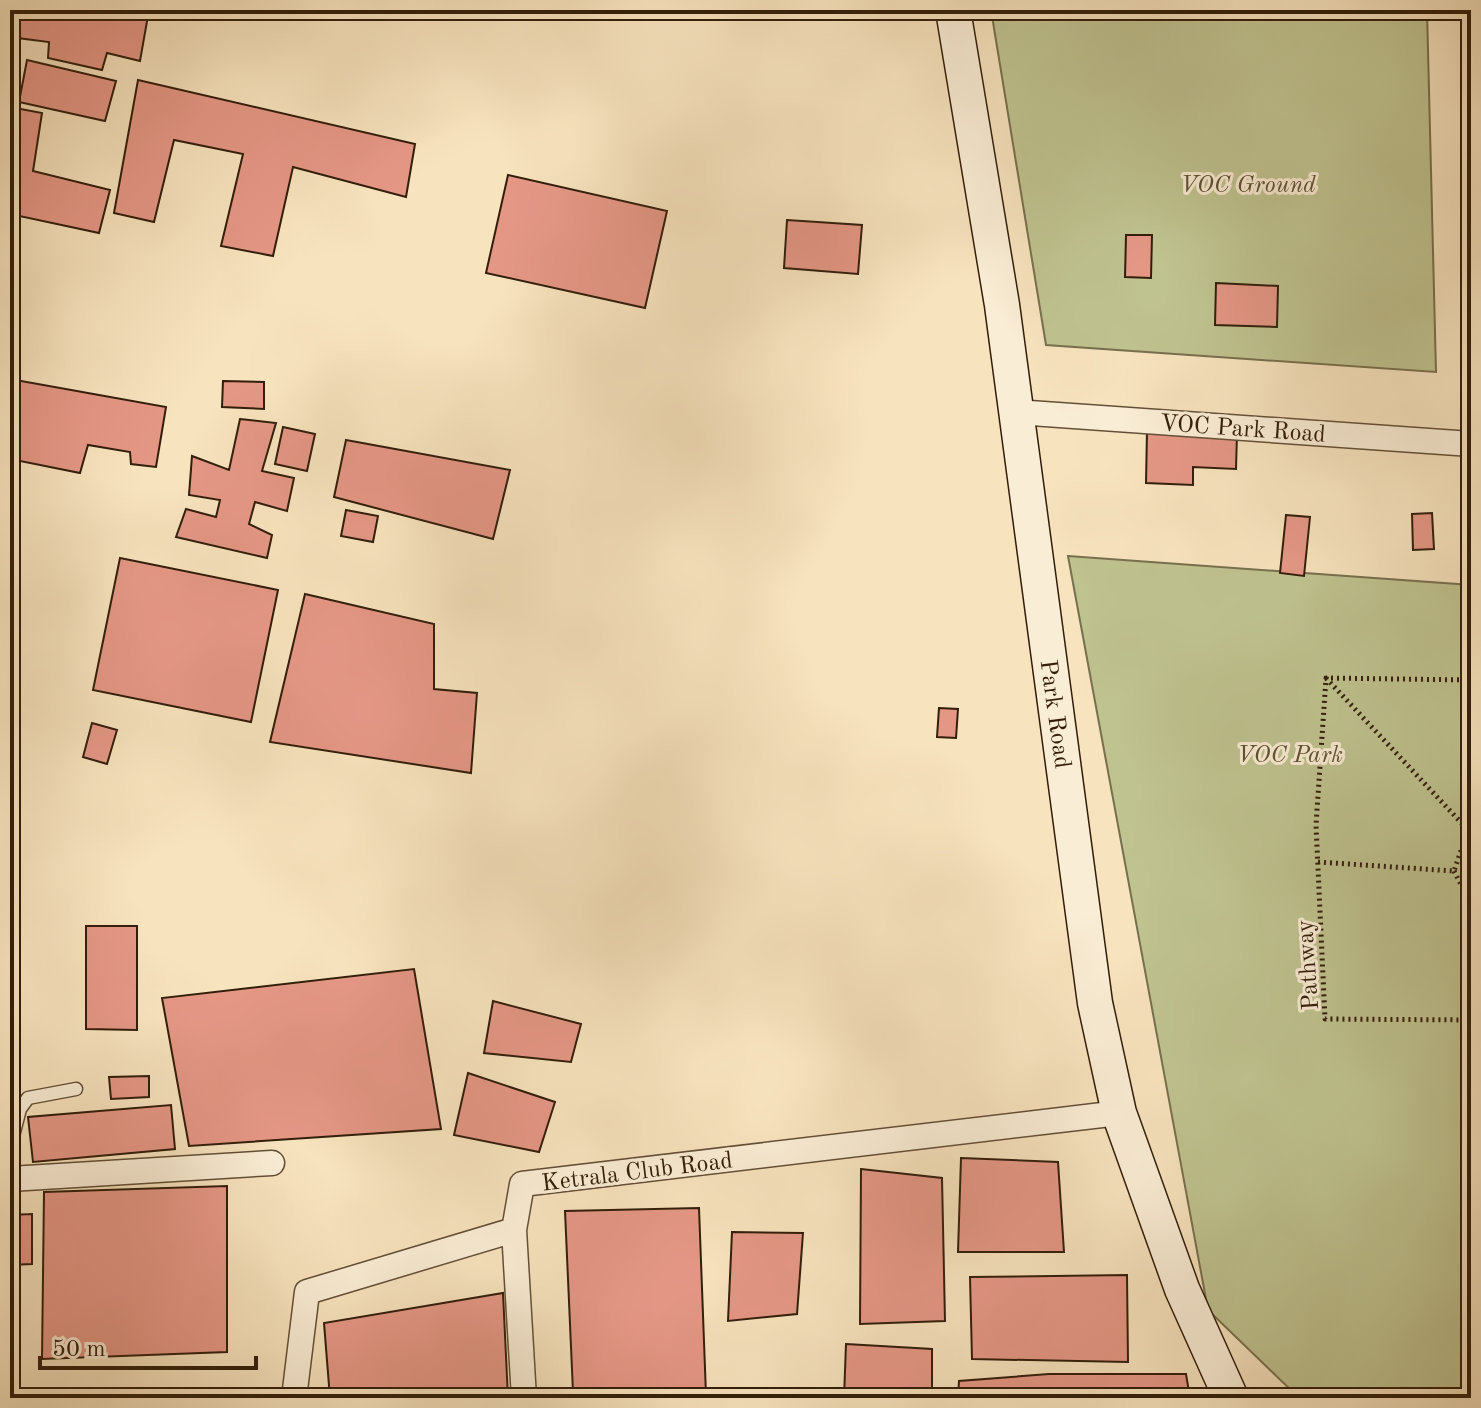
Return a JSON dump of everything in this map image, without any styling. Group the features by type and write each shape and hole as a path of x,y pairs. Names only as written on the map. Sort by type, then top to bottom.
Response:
{"main road":[{"name":"Park Road","path":"953,10 1002,305 1095,1003 1119,1113 1182,1289 1231,1398"}],"street":[{"name":"VOC Park Road","path":"1015,412 1471,444"},
{"name":"Ketrala Club Road","path":"514,1230 522,1184 1119,1113"},
{"path":"10,1179 272,1163"},
{"path":"294,1398 307,1292 514,1230 524,1398"}],"lane":[{"path":"10,1148 20,1109 28,1098 76,1089"}],"path":[{"path":"1326,678 1471,680"},
{"path":"1326,678 1470,830 1454,871 1471,904"},
{"name":"Pathway","path":"1326,678 1316,825 1325,1019 1471,1020"},
{"path":"1318,862 1454,871"}],"green space":[{"name":"VOC Ground","path":"991,10 1427,10 1436,372 1046,345"},
{"name":"VOC Park","path":"1068,556 1471,585 1471,1398 1299,1398 1208,1310"}],"building":[{"path":"10,10 149,10 140,61 107,53 102,70 48,58 49,42 10,37"},
{"path":"27,60 116,81 105,121 19,102"},
{"path":"138,80 415,144 406,197 293,167 273,256 221,246 243,154 174,140 154,222 114,213"},
{"path":"10,107 42,113 33,171 110,190 99,233 10,214"},
{"path":"508,175 667,211 645,308 486,273"},
{"path":"787,220 862,225 858,274 784,268"},
{"path":"1126,235 1152,235 1151,278 1125,277"},
{"path":"1216,283 1278,286 1277,327 1215,325"},
{"path":"10,379 166,407 156,467 131,464 130,452 88,445 80,473 10,459"},
{"path":"223,381 264,382 264,409 222,407"},
{"path":"240,419 276,423 262,471 294,478 287,511 255,502 249,524 272,535 267,558 176,537 186,509 216,517 220,500 189,495 192,456 229,470"},
{"path":"283,427 315,434 307,471 275,464"},
{"path":"1147,431 1237,434 1236,469 1193,467 1193,485 1146,483"},
{"path":"346,440 510,470 493,539 334,497"},
{"path":"346,510 378,516 373,542 341,536"},
{"path":"1432,513 1434,549 1413,550 1412,514"},
{"path":"1286,515 1310,517 1304,576 1280,573"},
{"path":"120,558 278,590 251,722 93,690"},
{"path":"305,594 434,624 434,689 477,693 471,773 270,742"},
{"path":"939,708 958,709 956,738 937,737"},
{"path":"92,723 117,730 107,764 83,757"},
{"path":"86,926 137,926 137,1030 86,1029"},
{"path":"414,969 441,1129 189,1146 162,998"},
{"path":"493,1001 581,1024 571,1062 484,1053"},
{"path":"468,1073 555,1102 539,1152 454,1135"},
{"path":"149,1076 149,1097 111,1099 109,1077"},
{"path":"171,1105 175,1149 33,1162 28,1117"},
{"path":"961,1158 1058,1162 1064,1252 958,1252"},
{"path":"861,1169 942,1178 945,1321 860,1324"},
{"path":"227,1186 227,1352 42,1359 44,1192"},
{"path":"699,1208 706,1395 573,1392 565,1211"},
{"path":"32,1214 32,1264 10,1265 10,1215"},
{"path":"732,1232 803,1233 797,1314 728,1321"},
{"path":"1127,1275 1128,1362 972,1359 970,1277"},
{"path":"503,1293 508,1398 330,1398 324,1323"},
{"path":"846,1344 932,1349 932,1398 844,1398"},
{"path":"1049,1374 1186,1374 1190,1398 958,1398 959,1381"}]}
